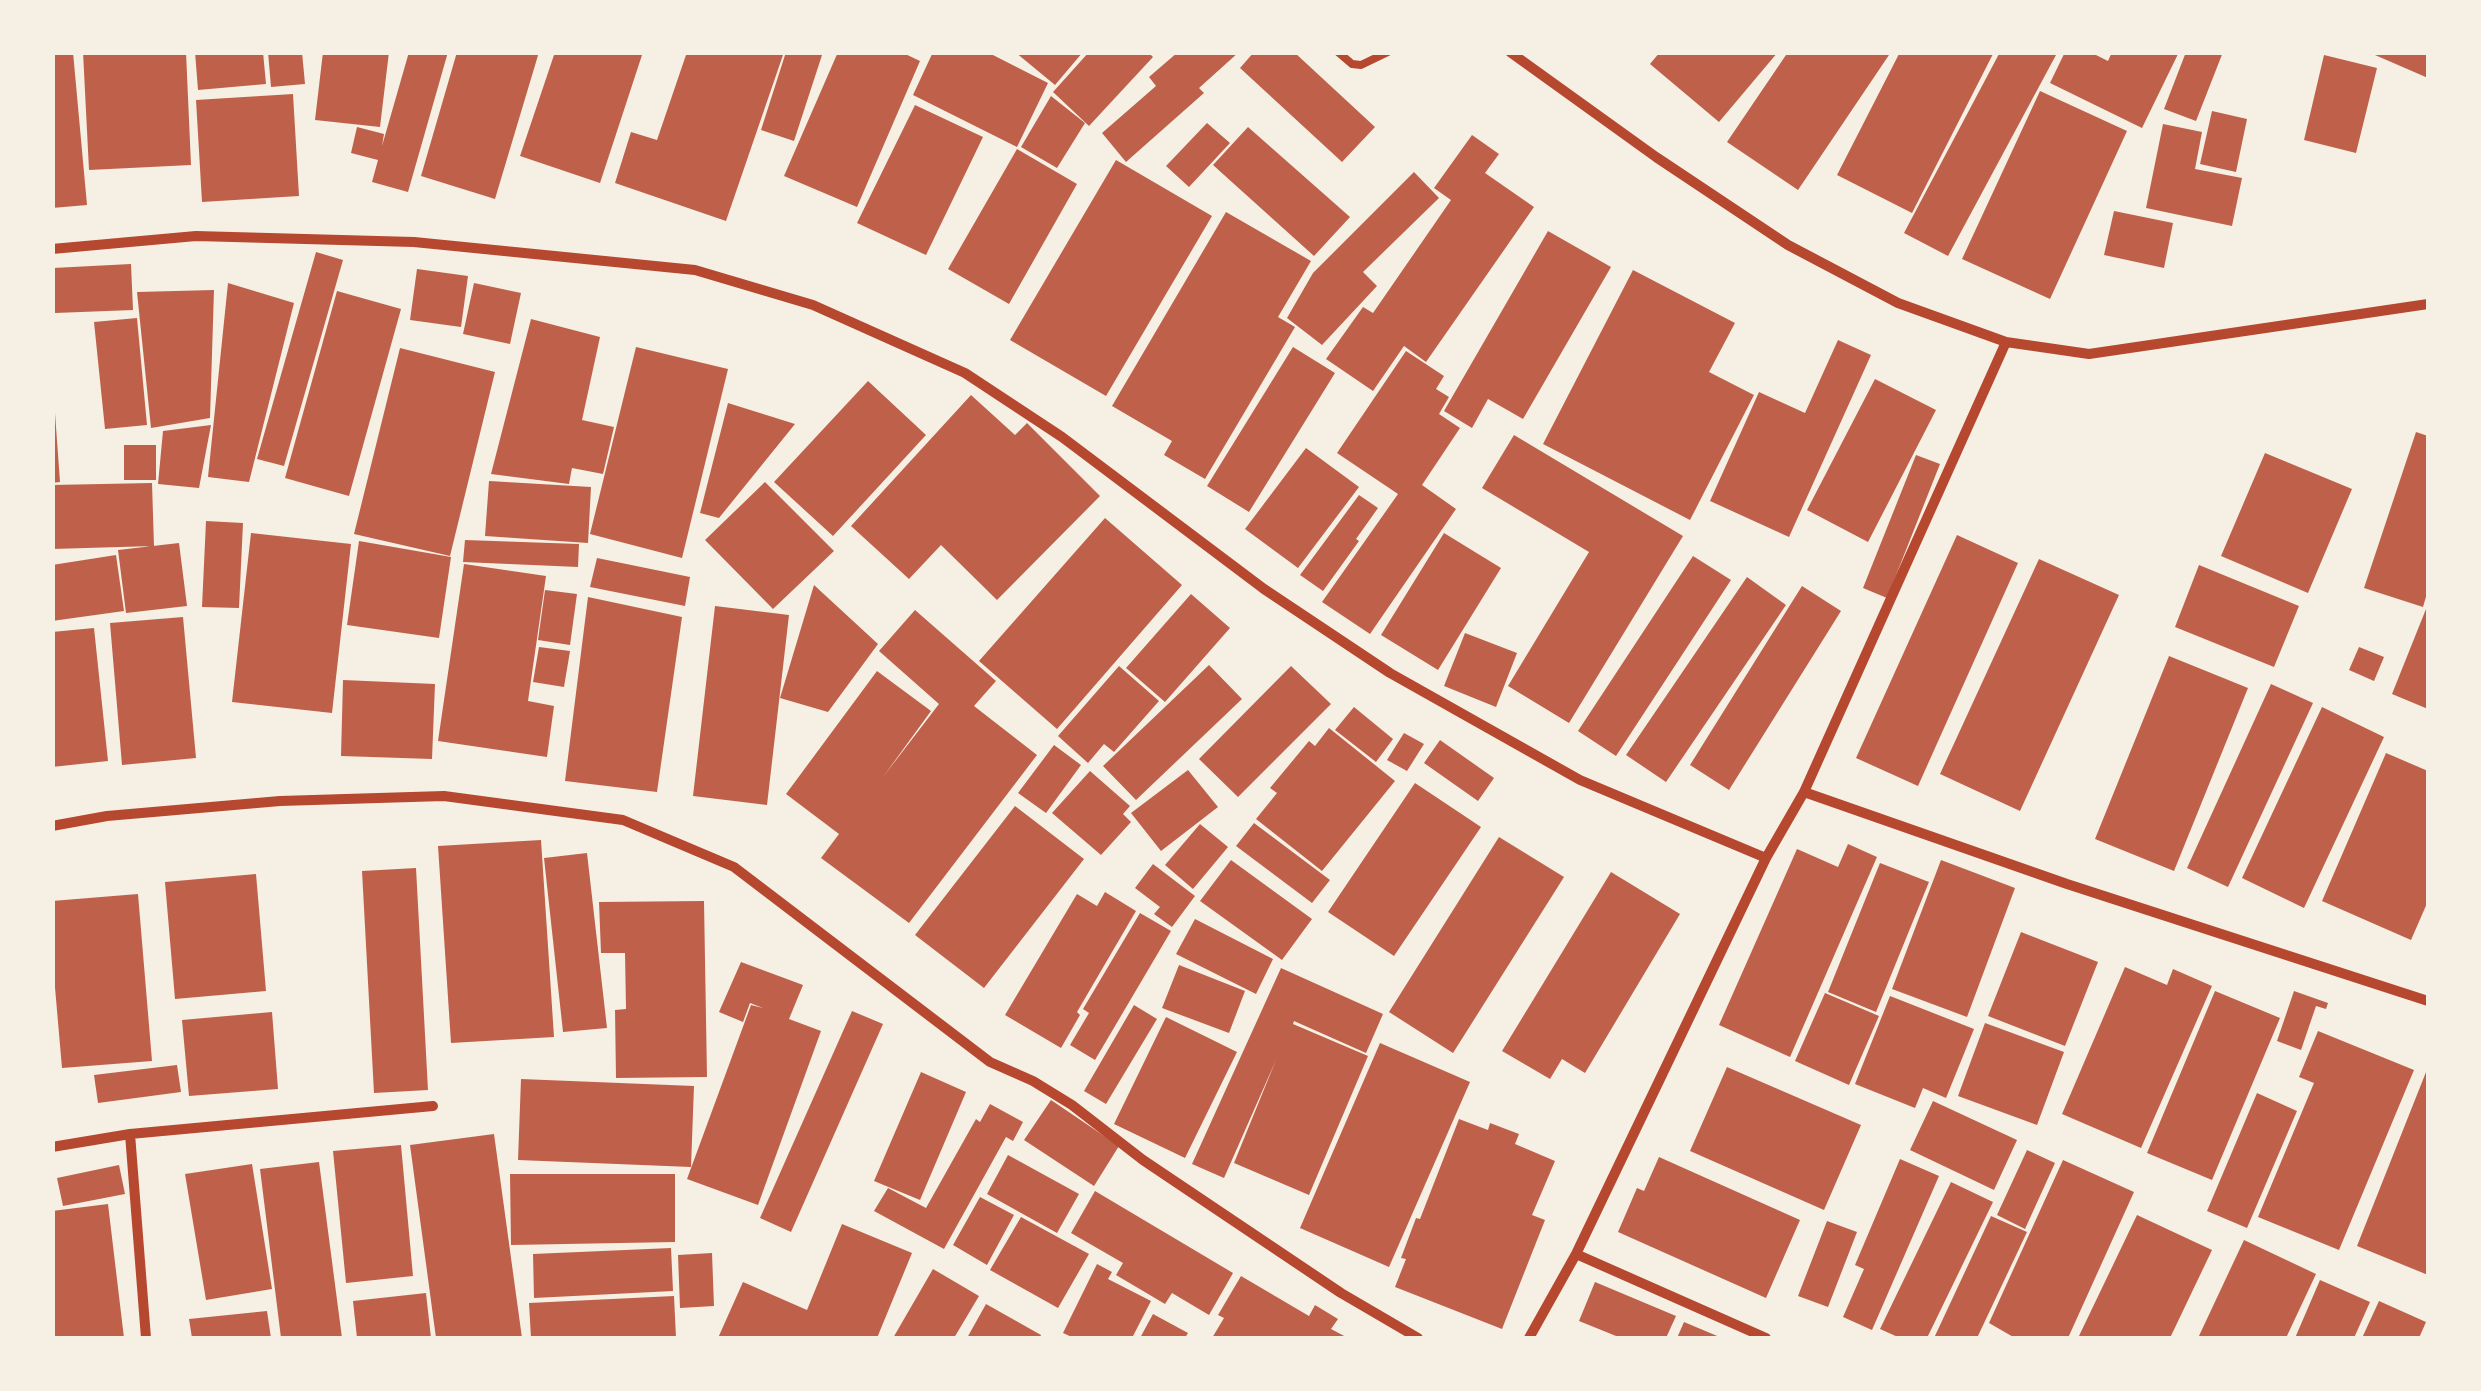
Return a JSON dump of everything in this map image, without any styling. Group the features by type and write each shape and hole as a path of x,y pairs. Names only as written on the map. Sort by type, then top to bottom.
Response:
{"street":[{"path":"1510,52 1788,245 1898,303 2006,342 2088,354 2428,304"},
{"path":"52,248 196,236 414,242 695,270 813,306 965,374 1062,438 1264,589 1390,673 1580,780 1766,858"},
{"path":"1529,1338 1576,1254 1766,858 1804,792 2006,342"},
{"path":"1804,792 2066,884 2428,1001"},
{"path":"52,826 106,816 280,801 444,796 622,820 734,867 990,1062 1033,1081 1072,1105 1160,1172 1341,1293 1418,1338"},
{"path":"52,1147 130,1134 433,1106"},
{"path":"130,1134 146,1338"},
{"path":"1576,1254 1766,1338"}],"lane":[{"path":"1338,52 1361,66 1388,52"}],"building":[{"path":"52,52 73,52 87,205 52,208"},
{"path":"83,52 186,52 191,165 89,170"},
{"path":"195,52 263,52 266,84 198,90"},
{"path":"268,52 302,52 305,84 271,87"},
{"path":"323,52 389,52 380,127 315,120"},
{"path":"409,52 448,52 408,192 372,182 378,160 351,153 357,127 384,134 382,146"},
{"path":"457,52 539,52 495,199 421,176"},
{"path":"555,52 643,52 600,183 520,156"},
{"path":"687,52 784,52 726,221 615,183 631,132 657,140"},
{"path":"786,52 823,52 794,141 761,130"},
{"path":"838,52 901,52 920,61 857,207 784,176"},
{"path":"933,52 987,52 1048,83 1017,147 913,95"},
{"path":"1015,52 1083,52 1055,85"},
{"path":"1089,52 1148,52 1153,57 1089,126 1053,92"},
{"path":"1178,52 1239,52 1199,88 1204,93 1126,162 1102,133 1156,86 1149,77"},
{"path":"1254,52 1294,52 1375,127 1342,162 1240,68"},
{"path":"1660,52 1778,52 1719,122 1650,64"},
{"path":"1788,52 1891,52 1798,190 1727,142"},
{"path":"1900,52 1994,52 1912,213 1837,175"},
{"path":"2000,52 2056,55 1948,256 1904,233"},
{"path":"2065,52 2090,52 2108,61 2112,52 2179,52 2142,128 2050,83"},
{"path":"2186,52 2223,52 2196,121 2164,109"},
{"path":"2368,52 2428,52 2428,78"},
{"path":"2324,55 2377,68 2356,153 2304,140"},
{"path":"2040,91 2127,131 2050,299 1962,259"},
{"path":"293,94 299,196 202,202 196,100"},
{"path":"1051,96 1085,123 1057,168 1021,147"},
{"path":"915,105 983,137 926,255 857,223"},
{"path":"2212,111 2247,119 2236,172 2200,164"},
{"path":"1207,123 1230,143 1189,187 1166,166"},
{"path":"2163,124 2202,132 2195,169 2242,178 2232,226 2146,208"},
{"path":"1248,127 1350,217 1314,256 1213,165"},
{"path":"1472,135 1499,154 1485,173 1534,207 1426,362 1404,346 1373,391 1326,359 1363,307 1373,313 1451,200 1434,188"},
{"path":"1017,149 1077,184 1009,304 948,269"},
{"path":"1116,160 1212,216 1106,396 1010,340"},
{"path":"1414,172 1439,198 1363,272 1377,286 1322,345 1287,318 1313,273"},
{"path":"2114,211 2173,223 2164,268 2104,255"},
{"path":"1226,212 1311,261 1278,317 1295,327 1205,479 1164,455 1172,441 1112,406"},
{"path":"1548,231 1611,267 1523,419 1488,399 1472,428 1444,411"},
{"path":"316,252 343,260 284,466 257,459"},
{"path":"131,264 133,310 55,313 53,268"},
{"path":"417,269 468,276 461,327 410,320"},
{"path":"1633,270 1735,323 1709,372 1754,395 1690,520 1543,444"},
{"path":"228,283 294,303 249,482 208,477"},
{"path":"474,283 521,293 510,344 463,334"},
{"path":"214,290 210,418 151,428 137,292"},
{"path":"337,291 401,309 349,496 285,478"},
{"path":"137,318 147,425 105,429 94,322"},
{"path":"531,319 600,337 582,420 614,427 603,474 572,468 569,484 491,474"},
{"path":"1838,340 1871,355 1789,537 1710,501 1759,392 1805,413"},
{"path":"636,347 728,369 682,558 590,534"},
{"path":"1293,347 1335,373 1249,512 1207,486"},
{"path":"400,348 495,372 450,556 354,534"},
{"path":"1406,351 1444,376 1436,389 1449,397 1439,414 1460,428 1422,485 1456,509 1370,634 1322,602 1398,494 1337,453"},
{"path":"1875,379 1936,410 1868,542 1807,510"},
{"path":"868,381 926,435 833,536 774,482"},
{"path":"971,395 1015,435 1027,423 1100,496 997,600 941,545 909,579 851,526"},
{"path":"728,403 795,424 719,518 700,513"},
{"path":"52,413 60,482 52,483"},
{"path":"211,425 199,488 158,484 163,431"},
{"path":"2416,432 2428,436 2428,590 2423,607 2364,588"},
{"path":"1514,435 1683,536 1569,723 1508,686 1589,552 1482,488"},
{"path":"124,445 156,445 156,480 124,480"},
{"path":"1306,448 1359,487 1298,568 1245,529"},
{"path":"2265,453 2352,489 2308,593 2221,556"},
{"path":"1916,455 1940,464 1887,598 1863,588"},
{"path":"489,481 591,487 588,543 485,536"},
{"path":"765,482 834,551 773,609 705,540"},
{"path":"152,483 154,546 52,549 52,485"},
{"path":"1359,495 1378,508 1323,591 1300,575"},
{"path":"1105,518 1182,585 1057,729 979,661"},
{"path":"206,521 243,523 239,608 202,607"},
{"path":"251,533 351,544 332,713 232,702"},
{"path":"1444,533 1501,568 1438,670 1381,635"},
{"path":"1957,535 2018,563 1918,786 1856,758"},
{"path":"465,540 579,544 578,567 463,562"},
{"path":"359,541 451,557 439,638 347,625"},
{"path":"179,543 187,606 126,613 118,550"},
{"path":"116,555 124,611 52,621 52,565"},
{"path":"1693,556 1731,580 1616,756 1578,731"},
{"path":"597,558 690,577 685,606 590,587"},
{"path":"2039,559 2119,595 2020,811 1940,774"},
{"path":"464,564 546,576 528,701 554,706 547,757 438,741"},
{"path":"2199,565 2299,606 2274,667 2175,627"},
{"path":"1747,577 1786,605 1666,782 1626,755"},
{"path":"814,585 878,644 828,712 780,698"},
{"path":"1802,586 1841,611 1729,790 1690,765"},
{"path":"545,590 577,594 570,645 538,640"},
{"path":"1191,594 1230,628 1165,702 1126,668"},
{"path":"588,597 682,617 657,792 565,781"},
{"path":"2428,604 2428,709 2392,694"},
{"path":"715,606 789,615 767,805 693,796"},
{"path":"915,610 996,681 974,706 1037,755 909,923 821,858 839,834 786,794 877,671 931,711 883,777 939,704 879,651"},
{"path":"183,617 196,758 122,765 110,623"},
{"path":"94,628 108,761 52,767 52,632"},
{"path":"1465,633 1517,653 1496,707 1444,686"},
{"path":"539,647 570,651 564,687 533,682"},
{"path":"2359,647 2384,657 2374,681 2349,670"},
{"path":"2169,656 2248,688 2174,871 2095,839"},
{"path":"1209,665 1242,699 1136,800 1103,766"},
{"path":"1119,666 1159,701 1114,752 1104,744 1088,763 1058,736"},
{"path":"1291,666 1331,704 1238,797 1199,759"},
{"path":"343,680 435,684 432,759 341,756"},
{"path":"2271,684 2313,703 2228,887 2187,868"},
{"path":"1354,707 1393,739 1376,762 1335,730"},
{"path":"2322,707 2384,737 2304,908 2242,878"},
{"path":"1329,728 1395,781 1322,871 1256,819 1277,793 1270,788 1309,741 1315,746"},
{"path":"1404,733 1424,744 1407,771 1387,760"},
{"path":"1440,740 1494,778 1478,801 1424,763"},
{"path":"1054,745 1081,765 1046,813 1018,793"},
{"path":"2386,753 2428,771 2428,901 2411,940 2322,901"},
{"path":"1188,770 1218,807 1161,851 1131,813"},
{"path":"1090,771 1130,806 1123,814 1131,822 1101,855 1052,813"},
{"path":"1415,783 1481,827 1394,956 1328,912"},
{"path":"1015,806 1084,859 984,988 915,935"},
{"path":"1254,823 1330,880 1312,903 1236,846"},
{"path":"1200,824 1228,847 1193,889 1165,865"},
{"path":"1499,837 1564,877 1453,1053 1389,1012"},
{"path":"541,840 554,1037 451,1043 438,846"},
{"path":"1848,844 1877,857 1790,1057 1719,1025 1797,849 1838,867"},
{"path":"587,853 607,1028 563,1032 544,858"},
{"path":"1231,860 1312,919 1282,960 1200,901"},
{"path":"1941,860 2015,888 1967,1017 1892,989"},
{"path":"1880,863 1929,882 1876,1012 1828,992"},
{"path":"1153,864 1195,896 1172,927 1154,914 1160,907 1135,888"},
{"path":"416,868 428,1090 374,1093 362,871"},
{"path":"1611,872 1680,914 1585,1073 1562,1059 1550,1079 1502,1051"},
{"path":"256,874 266,991 175,999 165,882"},
{"path":"1105,892 1136,911 1077,1012 1080,1015 1061,1048 1005,1015 1077,894 1097,906"},
{"path":"138,894 152,1061 62,1068 52,953 52,901"},
{"path":"704,901 707,1077 616,1078 615,1010 626,1009 625,953 601,953 599,902"},
{"path":"1140,913 1171,931 1095,1060 1070,1045 1089,1013 1083,1009"},
{"path":"1195,919 1273,959 1256,994 1176,954"},
{"path":"2021,932 2098,962 2065,1046 1988,1016"},
{"path":"741,962 803,985 789,1019 821,1031 758,1205 687,1179 751,1005 763,1008 750,1003 743,1022 719,1012"},
{"path":"1179,965 1245,991 1229,1033 1162,1008"},
{"path":"2125,967 2167,985 2173,969 2212,986 2141,1148 2062,1114"},
{"path":"1281,968 1383,1014 1366,1053 1294,1021 1293,1024 1368,1056 1309,1195 1234,1163 1276,1060 1224,1178 1192,1164"},
{"path":"2215,991 2280,1018 2212,1180 2147,1153"},
{"path":"2294,991 2328,1003 2326,1009 2316,1006 2301,1050 2277,1041"},
{"path":"1825,993 1879,1016 1849,1085 1795,1061"},
{"path":"1890,996 1974,1029 1946,1098 1923,1088 1915,1108 1855,1084"},
{"path":"1134,1005 1157,1019 1106,1104 1084,1091"},
{"path":"852,1011 883,1024 791,1232 760,1218"},
{"path":"272,1012 278,1089 189,1096 182,1020"},
{"path":"1166,1017 1237,1052 1185,1158 1114,1124"},
{"path":"1985,1023 2064,1052 2037,1125 1958,1096"},
{"path":"2318,1031 2414,1070 2339,1250 2258,1217 2314,1083 2299,1077"},
{"path":"1380,1043 1470,1082 1389,1267 1300,1228"},
{"path":"177,1065 181,1092 98,1103 94,1075"},
{"path":"1727,1067 1861,1125 1824,1210 1690,1151"},
{"path":"2428,1067 2428,1275 2357,1246"},
{"path":"921,1072 966,1092 920,1200 874,1181"},
{"path":"521,1079 694,1086 691,1167 518,1160"},
{"path":"2257,1093 2297,1111 2247,1228 2207,1211"},
{"path":"1051,1100 1119,1146 1094,1186 1024,1140"},
{"path":"1933,1101 2017,1140 1994,1190 1910,1150"},
{"path":"990,1104 1023,1122 1013,1141 1006,1137 944,1249 874,1211 888,1188 926,1208 976,1119 980,1122"},
{"path":"1459,1119 1488,1130 1490,1123 1519,1134 1515,1144 1555,1161 1532,1215 1545,1220 1502,1329 1395,1287 1416,1218 1420,1219"},
{"path":"494,1134 522,1338 436,1338 410,1145"},
{"path":"401,1145 413,1276 346,1283 333,1151"},
{"path":"2027,1150 2055,1163 2025,1229 1997,1215"},
{"path":"1008,1155 1079,1194 1057,1233 987,1194"},
{"path":"1659,1157 1800,1220 1766,1298 1618,1232 1637,1188 1644,1191"},
{"path":"1900,1159 1939,1176 1872,1330 1843,1317 1864,1269 1855,1265"},
{"path":"2063,1160 2134,1192 2068,1338 2015,1338 1989,1323"},
{"path":"319,1162 342,1338 281,1338 260,1169"},
{"path":"252,1164 272,1289 206,1300 185,1174"},
{"path":"119,1165 125,1194 63,1206 57,1178"},
{"path":"510,1174 675,1174 675,1242 511,1245"},
{"path":"1951,1182 1993,1202 1927,1338 1900,1338 1880,1329"},
{"path":"1095,1191 1233,1273 1209,1315 1172,1293 1165,1304 1116,1275 1123,1263 1071,1233"},
{"path":"980,1197 1014,1215 987,1265 953,1245"},
{"path":"108,1204 124,1338 52,1338 52,1211"},
{"path":"2137,1215 2212,1250 2170,1338 2078,1338"},
{"path":"1991,1216 2027,1232 1977,1338 1934,1338"},
{"path":"1021,1217 1089,1254 1058,1308 990,1270"},
{"path":"1827,1221 1857,1232 1828,1307 1798,1296"},
{"path":"842,1224 912,1253 877,1338 718,1338 743,1282 807,1310"},
{"path":"2244,1240 2316,1274 2286,1338 2198,1338"},
{"path":"671,1248 673,1291 534,1298 533,1254"},
{"path":"712,1253 714,1306 680,1308 678,1255"},
{"path":"1097,1264 1112,1272 1108,1279 1151,1301 1132,1338 1074,1338 1063,1333"},
{"path":"933,1269 979,1296 954,1338 893,1338"},
{"path":"1241,1276 1309,1316 1315,1305 1338,1319 1331,1329 1348,1338 1212,1338 1224,1318 1218,1315"},
{"path":"2320,1280 2370,1302 2354,1338 2295,1338"},
{"path":"1595,1282 1676,1316 1666,1338 1621,1338 1579,1321"},
{"path":"426,1293 431,1338 357,1338 353,1301"},
{"path":"674,1296 676,1338 531,1338 529,1303"},
{"path":"2379,1301 2426,1322 2419,1338 2362,1338"},
{"path":"986,1304 1041,1335 1040,1338 967,1338"},
{"path":"267,1311 271,1338 192,1338 189,1319"},
{"path":"1153,1314 1188,1333 1185,1338 1140,1338"},
{"path":"1684,1322 1722,1338 1677,1338"}]}
